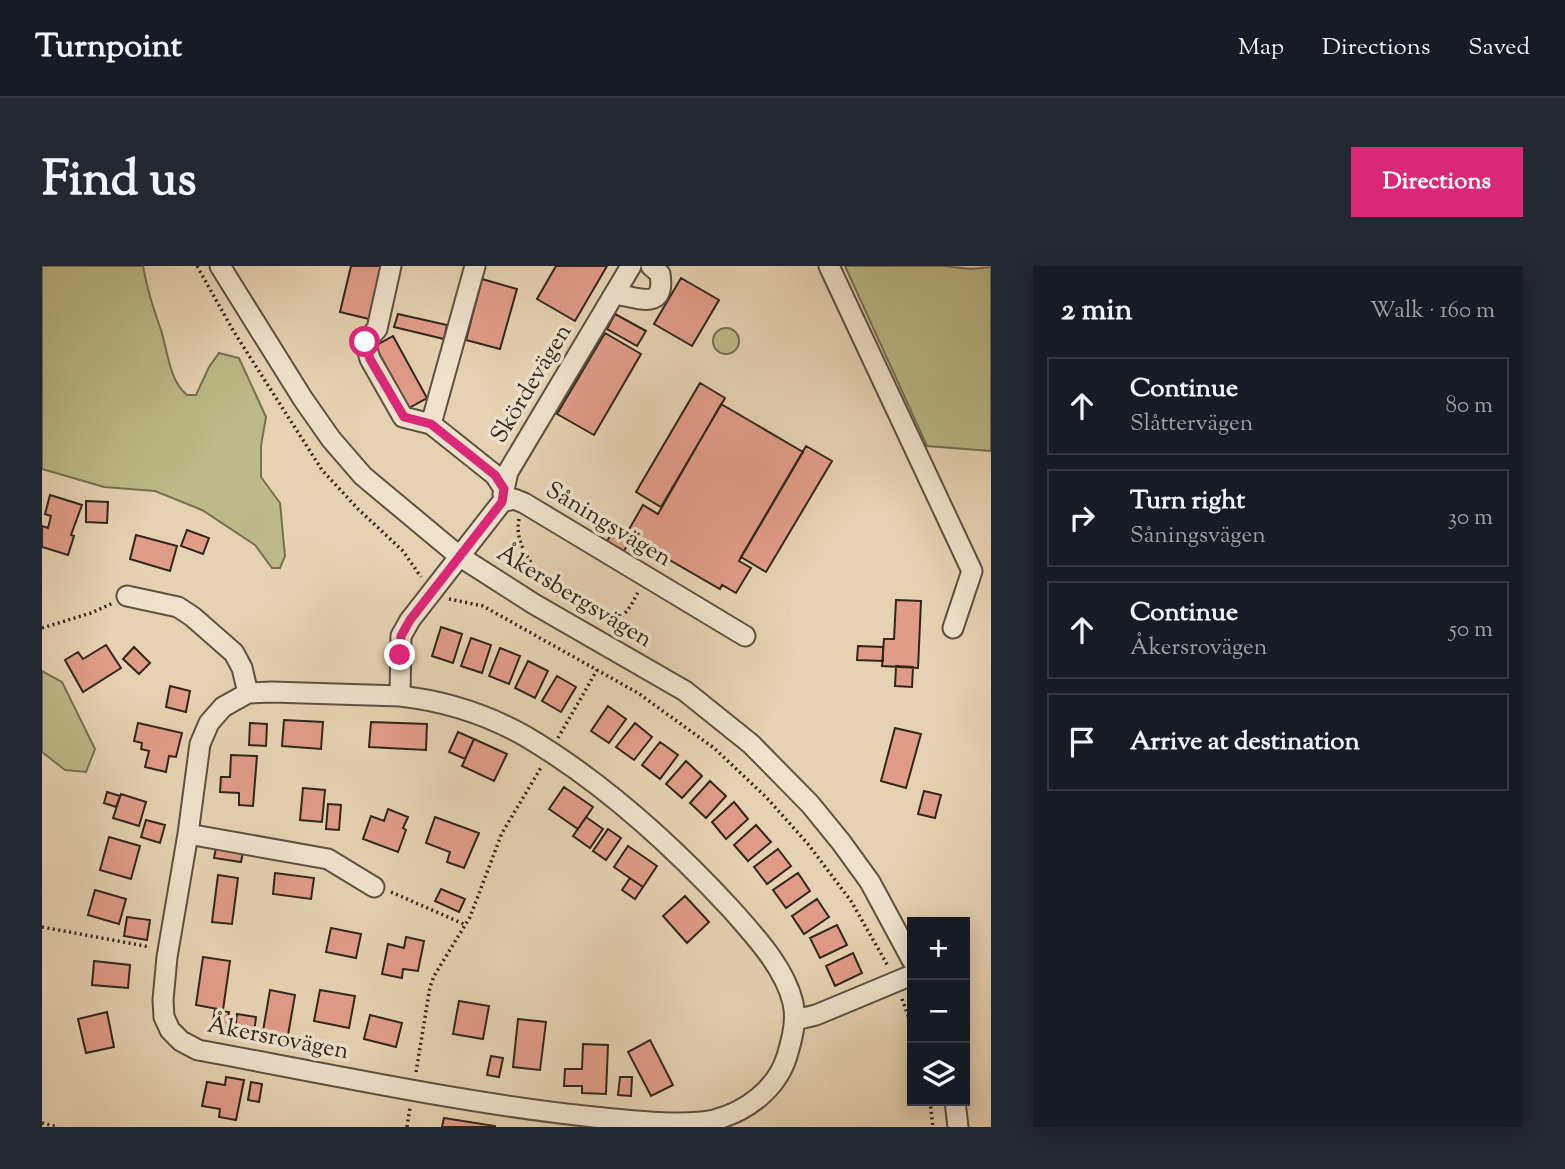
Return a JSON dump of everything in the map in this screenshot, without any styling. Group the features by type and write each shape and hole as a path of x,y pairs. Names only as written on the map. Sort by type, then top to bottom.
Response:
{"street":[{"name":"Åkersbergsvägen","path":"220,266 331,439 363,475 459,556 534,604 685,691 751,744 810,804 841,842 870,882 907,951"},
{"path":"391,266 377,329 365,342 366,349 404,417 431,424 495,475 503,496 401,636 400,696"},
{"path":"431,424 475,266"},
{"name":"Skördevägen","path":"503,496 508,472 631,266"},
{"path":"615,294 639,300 657,296 662,282 660,274 651,266"},
{"path":"829,266 972,570 953,628"},
{"name":"Såningsvägen","path":"503,496 524,503 745,636"},
{"path":"127,596 178,607 192,617 234,653 242,668 248,694"},
{"name":"Åkersrovägen","path":"307,692 400,696 437,702 483,716 523,736 628,808 712,888 744,924 778,970 793,1002 795,1020 784,1066 771,1085 756,1101 737,1112 711,1121 624,1120 560,1113 413,1089 198,1050 181,1041 170,1030 164,1017 163,1000 200,744 209,723 223,707 248,694 307,692"},
{"path":"188,834 328,859 374,887"},
{"path":"795,1020 904,979"},
{"path":"956,1106 958,1127"}],"path":[{"path":"197,266 234,332 322,470 358,509 403,551 425,582 452,601 484,606 638,693 714,748 766,797 808,844 904,979 907,997"},
{"path":"524,503 517,528 519,542 565,603"},
{"path":"599,621 620,620 629,610 646,577"},
{"path":"42,628 91,613 127,596"},
{"path":"407,1127 434,976 466,925 502,833 597,670"},
{"path":"374,887 466,925"},
{"path":"42,927 169,950"},
{"path":"931,1106 933,1127"},
{"path":"42,1123 58,1127"}],"shaded area":[{"path":"42,266 143,266 173,374 187,395 196,395 219,353 239,358 266,417 261,446 261,477 280,503 285,556 280,568 272,568 255,545 202,510 155,491 104,487 42,469"},
{"path":"845,266 944,266 971,269 991,267 991,451 927,446"},
{"path":"726,328 736,331 739,341 736,351 726,354 716,351 713,341 716,331"},
{"path":"42,671 62,682 95,749 86,772 65,770 42,752"}],"building":[{"path":"351,266 386,266 373,320 340,312"},
{"path":"556,266 607,266 575,321 537,299"},
{"path":"681,278 719,300 692,346 654,324"},
{"path":"482,279 517,289 500,349 466,340"},
{"path":"398,314 447,325 444,339 394,327"},
{"path":"615,314 646,331 637,346 607,329"},
{"path":"605,333 641,354 594,435 557,414"},
{"path":"393,336 427,398 409,408 375,346"},
{"path":"700,383 725,398 661,507 636,492"},
{"path":"721,404 803,452 739,561 751,568 736,593 722,585 720,589 640,543 643,539 628,531 643,505 658,514"},
{"path":"806,446 832,461 766,572 741,557"},
{"path":"50,495 82,505 71,535 74,536 68,555 42,547 42,526 48,528 51,516 45,514"},
{"path":"86,501 108,502 107,523 86,522"},
{"path":"187,530 209,538 203,554 181,546"},
{"path":"612,533 629,542 624,551 607,541"},
{"path":"136,535 177,546 170,571 130,559"},
{"path":"896,600 921,601 918,668 882,666 884,639 894,639"},
{"path":"441,627 462,634 453,663 432,656"},
{"path":"471,638 491,645 482,673 461,666"},
{"path":"106,645 121,668 83,692 65,660 78,652 83,659"},
{"path":"858,646 883,647 883,661 857,660"},
{"path":"134,647 150,663 139,674 123,659"},
{"path":"500,648 520,656 509,684 489,676"},
{"path":"528,661 548,671 535,698 515,688"},
{"path":"896,666 913,667 912,687 895,686"},
{"path":"557,676 576,687 561,712 542,701"},
{"path":"170,686 190,691 186,712 166,707"},
{"path":"608,706 626,719 609,743 591,731"},
{"path":"284,720 323,722 321,749 282,746"},
{"path":"371,722 427,724 426,750 369,747"},
{"path":"138,723 182,733 176,757 169,756 166,772 145,767 149,751 141,749 142,743 134,741"},
{"path":"250,723 267,724 266,746 249,745"},
{"path":"635,723 652,737 634,760 616,747"},
{"path":"895,728 921,734 906,788 881,781"},
{"path":"458,732 474,739 465,759 449,752"},
{"path":"474,739 507,754 494,781 462,766"},
{"path":"660,742 678,755 660,779 642,765"},
{"path":"231,755 257,756 253,806 239,805 239,793 220,792 221,777 230,777"},
{"path":"686,761 702,776 682,798 666,784"},
{"path":"710,781 726,796 706,818 690,803"},
{"path":"564,787 593,807 578,829 549,809"},
{"path":"303,788 325,790 322,822 300,820"},
{"path":"924,791 941,795 935,818 918,814"},
{"path":"107,792 120,796 116,807 104,803"},
{"path":"121,794 146,802 139,826 113,818"},
{"path":"734,802 748,819 726,839 712,822"},
{"path":"328,804 341,805 339,830 326,829"},
{"path":"388,809 408,817 398,852 363,839 371,816 384,821"},
{"path":"435,817 479,833 464,868 447,862 450,852 426,843"},
{"path":"586,817 603,829 590,848 573,836"},
{"path":"146,820 165,825 160,843 141,837"},
{"path":"756,825 771,842 748,861 734,845"},
{"path":"608,829 621,838 606,860 593,851"},
{"path":"109,837 140,846 131,879 100,870"},
{"path":"628,846 657,866 643,887 614,867"},
{"path":"216,848 243,852 241,862 214,858"},
{"path":"778,849 791,866 767,884 754,867"},
{"path":"275,873 314,878 311,899 273,894"},
{"path":"798,873 810,891 786,908 773,890"},
{"path":"218,875 238,878 232,924 212,922"},
{"path":"630,878 643,887 635,899 622,890"},
{"path":"441,889 465,899 459,912 435,901"},
{"path":"95,890 126,899 119,924 88,915"},
{"path":"685,896 709,922 687,943 663,916"},
{"path":"817,899 829,917 804,934 792,916"},
{"path":"127,917 150,920 147,940 124,936"},
{"path":"837,925 847,945 820,958 810,938"},
{"path":"331,928 361,934 356,958 326,952"},
{"path":"406,937 424,941 418,971 403,969 402,978 382,974 388,944 404,948"},
{"path":"853,953 862,973 835,986 826,966"},
{"path":"203,957 230,961 223,1010 196,1005"},
{"path":"94,961 130,965 128,988 92,985"},
{"path":"270,990 295,995 287,1041 262,1037"},
{"path":"320,990 355,996 349,1028 314,1021"},
{"path":"459,1001 489,1006 483,1039 453,1034"},
{"path":"215,1010 229,1012 226,1031 212,1028"},
{"path":"107,1012 114,1047 86,1053 78,1019"},
{"path":"237,1014 256,1017 254,1033 235,1031"},
{"path":"370,1015 402,1023 396,1047 364,1039"},
{"path":"518,1019 546,1022 540,1070 513,1067"},
{"path":"650,1040 673,1085 651,1096 628,1052"},
{"path":"583,1044 608,1045 606,1094 582,1093 582,1086 564,1086 565,1069 582,1069"},
{"path":"491,1056 503,1058 499,1077 487,1075"},
{"path":"226,1077 244,1080 236,1120 219,1117 220,1109 202,1106 207,1082 225,1085"},
{"path":"620,1077 632,1077 631,1096 618,1095"},
{"path":"251,1082 262,1084 259,1102 248,1100"},
{"path":"444,1118 495,1126 495,1127 442,1127"}],"route":[{"path":"365,342 370,359 398,411 404,417 431,424 495,475 504,489 502,502 410,620 401,636 400,655"}]}
